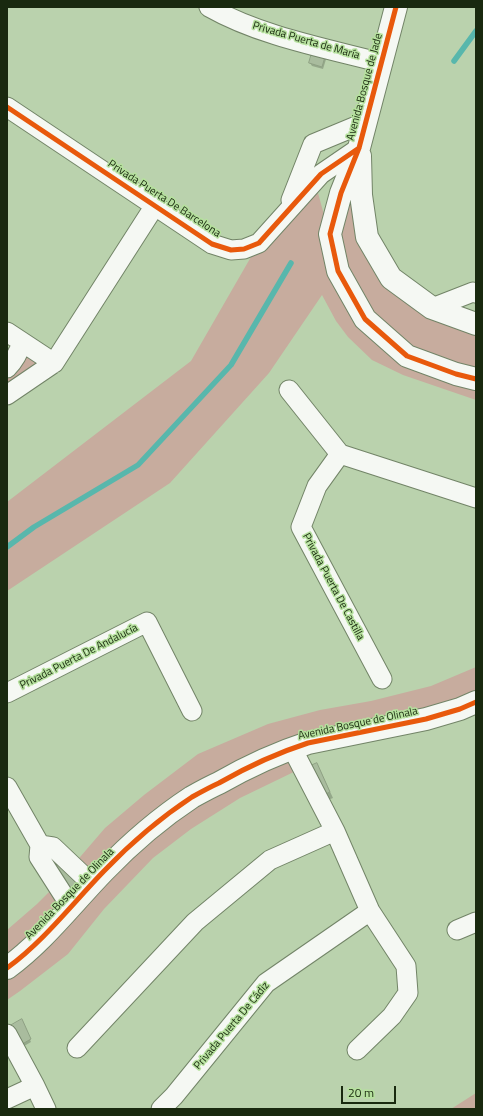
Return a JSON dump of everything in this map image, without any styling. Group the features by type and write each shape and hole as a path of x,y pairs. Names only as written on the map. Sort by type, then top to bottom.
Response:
{"street":[{"name":"Privada Puerta de María","path":"209,7 223,15 264,32 382,63"},
{"name":"Avenida Bosque de Jade","path":"396,7 359,148 341,193 330,234 338,271 365,319 407,356 456,374 476,379"},
{"name":"Privada Puerta De Barcelona","path":"7,107 154,207 212,244 231,250 244,249 259,243 321,174 359,148"},
{"name":"Privada Puerta De Barcelona","path":"287,212 314,144 366,122"},
{"name":"Avenida Bosque de Jade","path":"359,148 361,195 367,238 391,278 432,308 476,324"},
{"name":"Privada Puerta De Barcelona","path":"7,395 54,363 154,207"},
{"path":"432,308 473,292 476,293"},
{"path":"14,337 54,363"},
{"path":"7,368 19,352 14,337"},
{"path":"289,390 340,454 476,498"},
{"name":"Privada Puerta De Castilla","path":"340,454 317,486 301,526 382,679"},
{"name":"Privada Puerta De Andalucía","path":"7,694 147,622 192,711"},
{"name":"Avenida Bosque de Olinala","path":"7,968 22,957 104,871 147,831 192,797 239,771 292,748 308,743 426,719 460,709 476,702"},
{"path":"292,748 335,831 370,911 406,966 408,993 392,1016 358,1050"},
{"path":"7,787 40,845 40,857 71,907"},
{"path":"77,1048 195,922 270,860 335,831"},
{"path":"40,845 53,847 92,884"},
{"name":"Privada Puerta De Cádiz","path":"161,1109 174,1096 266,983 370,911"},
{"path":"457,930 476,922"},
{"path":"7,1034 46,1109"},
{"path":"7,1099 35,1086"}],"shaded area":[{"path":"318,193 329,233 341,193 361,195 391,278 476,324 476,400 403,375 372,360 348,337 336,321 322,295 269,373 170,483 7,591 7,502 191,361 259,243 287,212"},
{"path":"19,352 54,363 7,395 7,368"},
{"path":"476,667 476,700 292,748 302,768 240,798 191,829 153,858 104,909 68,954 7,1000 7,930 56,885 105,828 144,795 198,754 268,724 320,710 371,701 431,686"},
{"path":"476,1093 476,1109 451,1109"}],"building":[{"path":"314,46 327,50 322,67 309,63"},
{"path":"317,763 330,792 319,797 306,768"},
{"path":"42,848 86,883 71,899"},
{"path":"22,1019 31,1039 17,1047 8,1027"}],"waterway":[{"path":"454,61 476,31"},
{"path":"7,547 34,527 138,465 231,365 291,263"}],"cycle path":[{"path":"396,7 359,148 341,193 330,234 338,271 365,319 407,356 456,374 476,379"},
{"path":"7,107 212,244 231,250 244,249 259,243 321,174 359,148"},
{"path":"7,968 46,934 124,851 157,823 192,797 240,771 285,751 308,743 426,719 460,709 476,702"}]}
